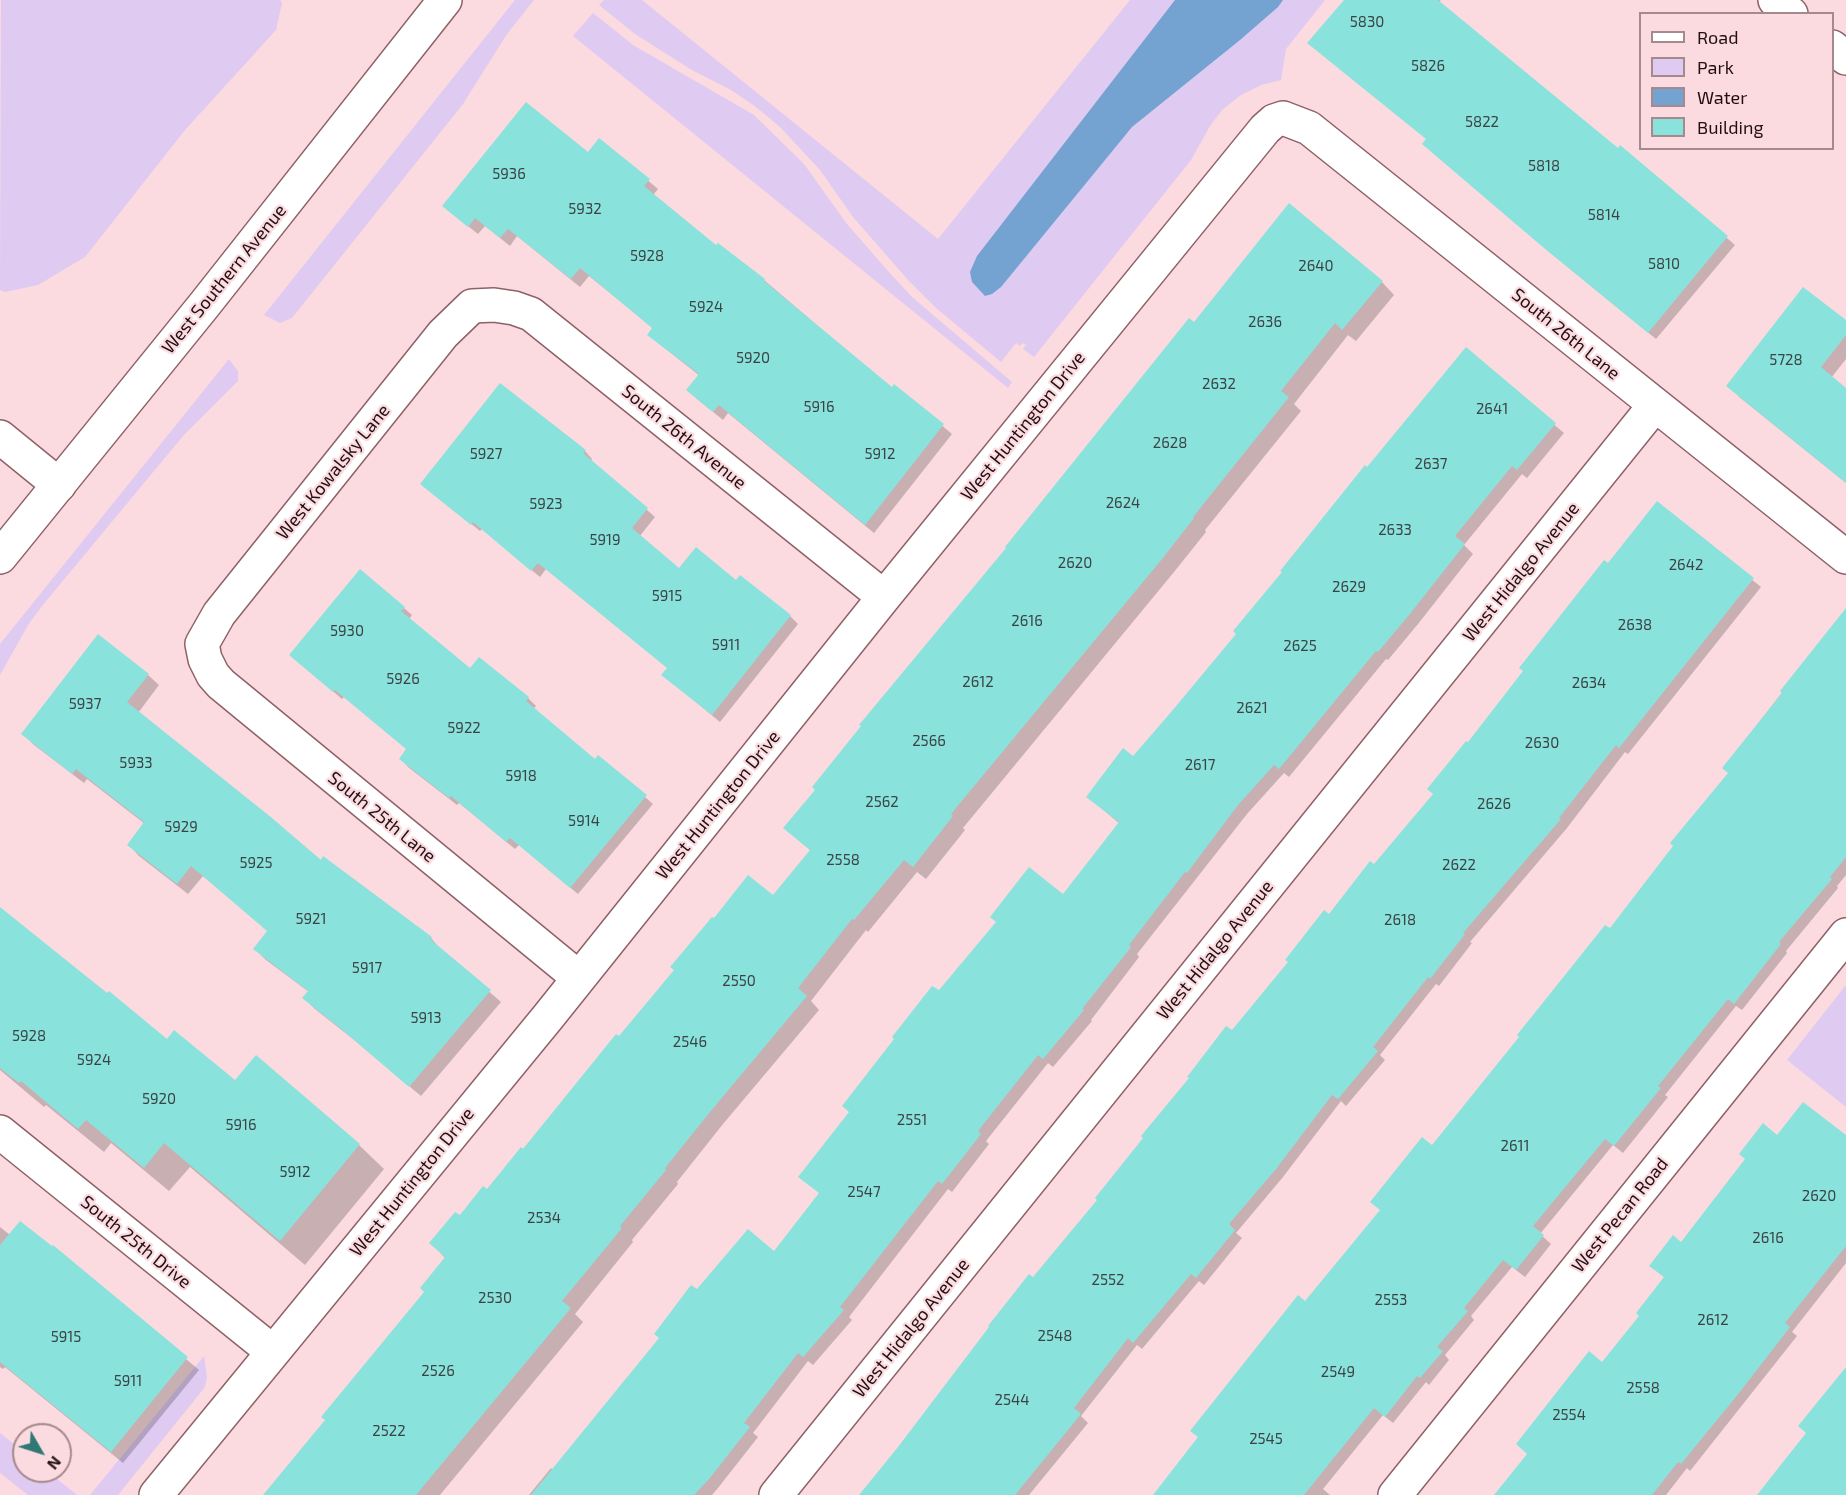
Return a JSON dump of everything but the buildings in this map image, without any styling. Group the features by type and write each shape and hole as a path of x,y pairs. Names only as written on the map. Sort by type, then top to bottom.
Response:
{"street":[{"name":"West Southern Avenue","path":"0,557 446,0"},
{"path":"1774,0 1789,12"},
{"path":"1834,48 1846,58"},
{"name":"South 26th Lane","path":"1283,118 1309,128 1846,557"},
{"name":"West Huntington Drive","path":"156,1495 579,978 884,597 1265,129 1283,118"},
{"name":"South 26th Avenue","path":"472,306 494,304 531,314 884,597"},
{"name":"West Kowalsky Lane","path":"202,644 219,614 402,384 443,334 472,306"},
{"name":"West Hidalgo Avenue","path":"776,1495 1655,405"},
{"path":"0,437 59,485"},
{"name":"South 25th Lane","path":"202,644 205,659 213,675 226,688 579,978"},
{"name":"West Pecan Road","path":"1395,1495 1846,935"},
{"name":"South 25th Drive","path":"0,1132 273,1352"}],"green space":[{"path":"1,0 280,0 282,3 276,30 185,130 85,257 38,285 5,292 0,290"},
{"path":"515,0 534,0 507,34 463,104 292,318 280,323 264,315"},
{"path":"604,0 642,0 938,239 1130,0 1325,0 1286,49 1281,80 1261,85 1241,95 1222,110 1191,160 1034,357 1023,349 1026,345 1023,343 1020,346 1016,343 1001,362 936,308 909,281 853,217 820,170 780,127 731,90 692,70 635,34 599,5"},
{"path":"593,13 633,45 754,115 804,164 847,224 912,297 1012,382 1008,388 573,36"},
{"path":"229,359 238,371 238,381 183,436 42,606 28,625 0,675 0,644"},
{"path":"1846,985 1846,1107 1787,1060"},
{"path":"204,1356 207,1377 205,1387 118,1495 90,1495"},
{"path":"0,1433 12,1442 12,1482 0,1473"},
{"path":"13,1483 62,1483 77,1495 28,1495"}],"water":[{"path":"1175,0 1283,0 1240,40 1132,127 1001,287 985,296 972,282 970,272 977,256"}]}
